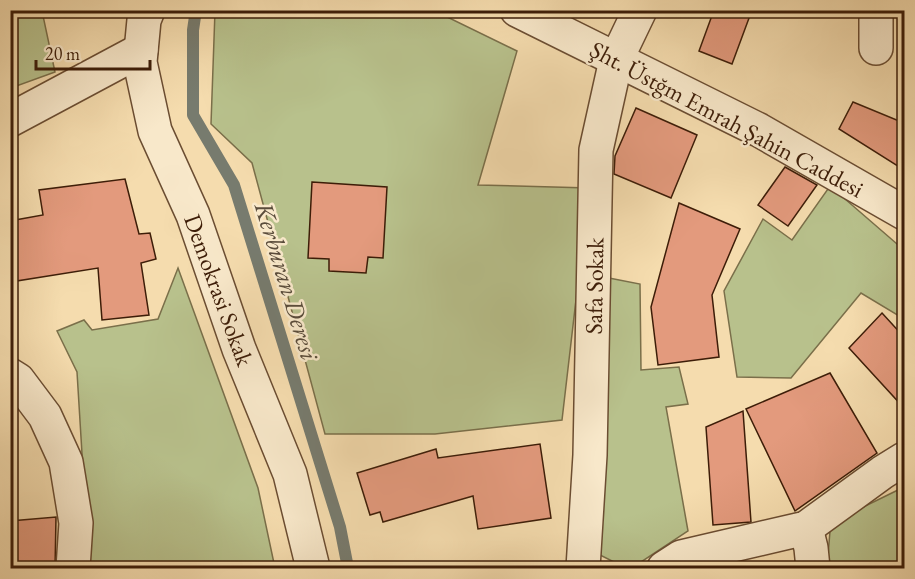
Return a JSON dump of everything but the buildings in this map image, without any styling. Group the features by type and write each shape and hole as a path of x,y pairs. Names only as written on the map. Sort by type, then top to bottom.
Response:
{"street":[{"name":"Demokrasi Sokak","path":"148,10 144,20 140,62 155,131 193,215 239,349 290,474 313,568"},
{"name":"Şht. Üstğm Emrah Şahin Caddesi","path":"517,10 759,130 904,213"},
{"name":"Safa Sokak","path":"583,568 590,455 596,150 616,60 640,10"},
{"path":"876,10 876,48"},
{"path":"10,120 141,50"},
{"path":"10,375 18,380 45,416 66,462 75,523 72,568"},
{"path":"664,568 681,557 806,528 904,459"},
{"path":"806,528 813,568"}],"green space":[{"path":"10,11 42,11 55,72 11,88"},
{"path":"215,11 435,11 517,51 478,185 589,188 562,420 435,434 325,434 252,163 211,124"},
{"path":"830,186 904,250 904,319 861,293 791,378 737,377 724,291 763,219 792,240"},
{"path":"178,268 258,488 275,568 89,568 77,372 57,331 84,320 92,330 158,319"},
{"path":"609,278 640,284 641,370 679,367 688,404 666,407 688,531 632,568 626,568 592,551"},
{"path":"900,489 904,530 904,568 827,568 830,531 849,514"}],"waterway":[{"name":"Kerburan Deresi","path":"196,10 193,30 193,115 234,185 340,527 348,568"}]}
